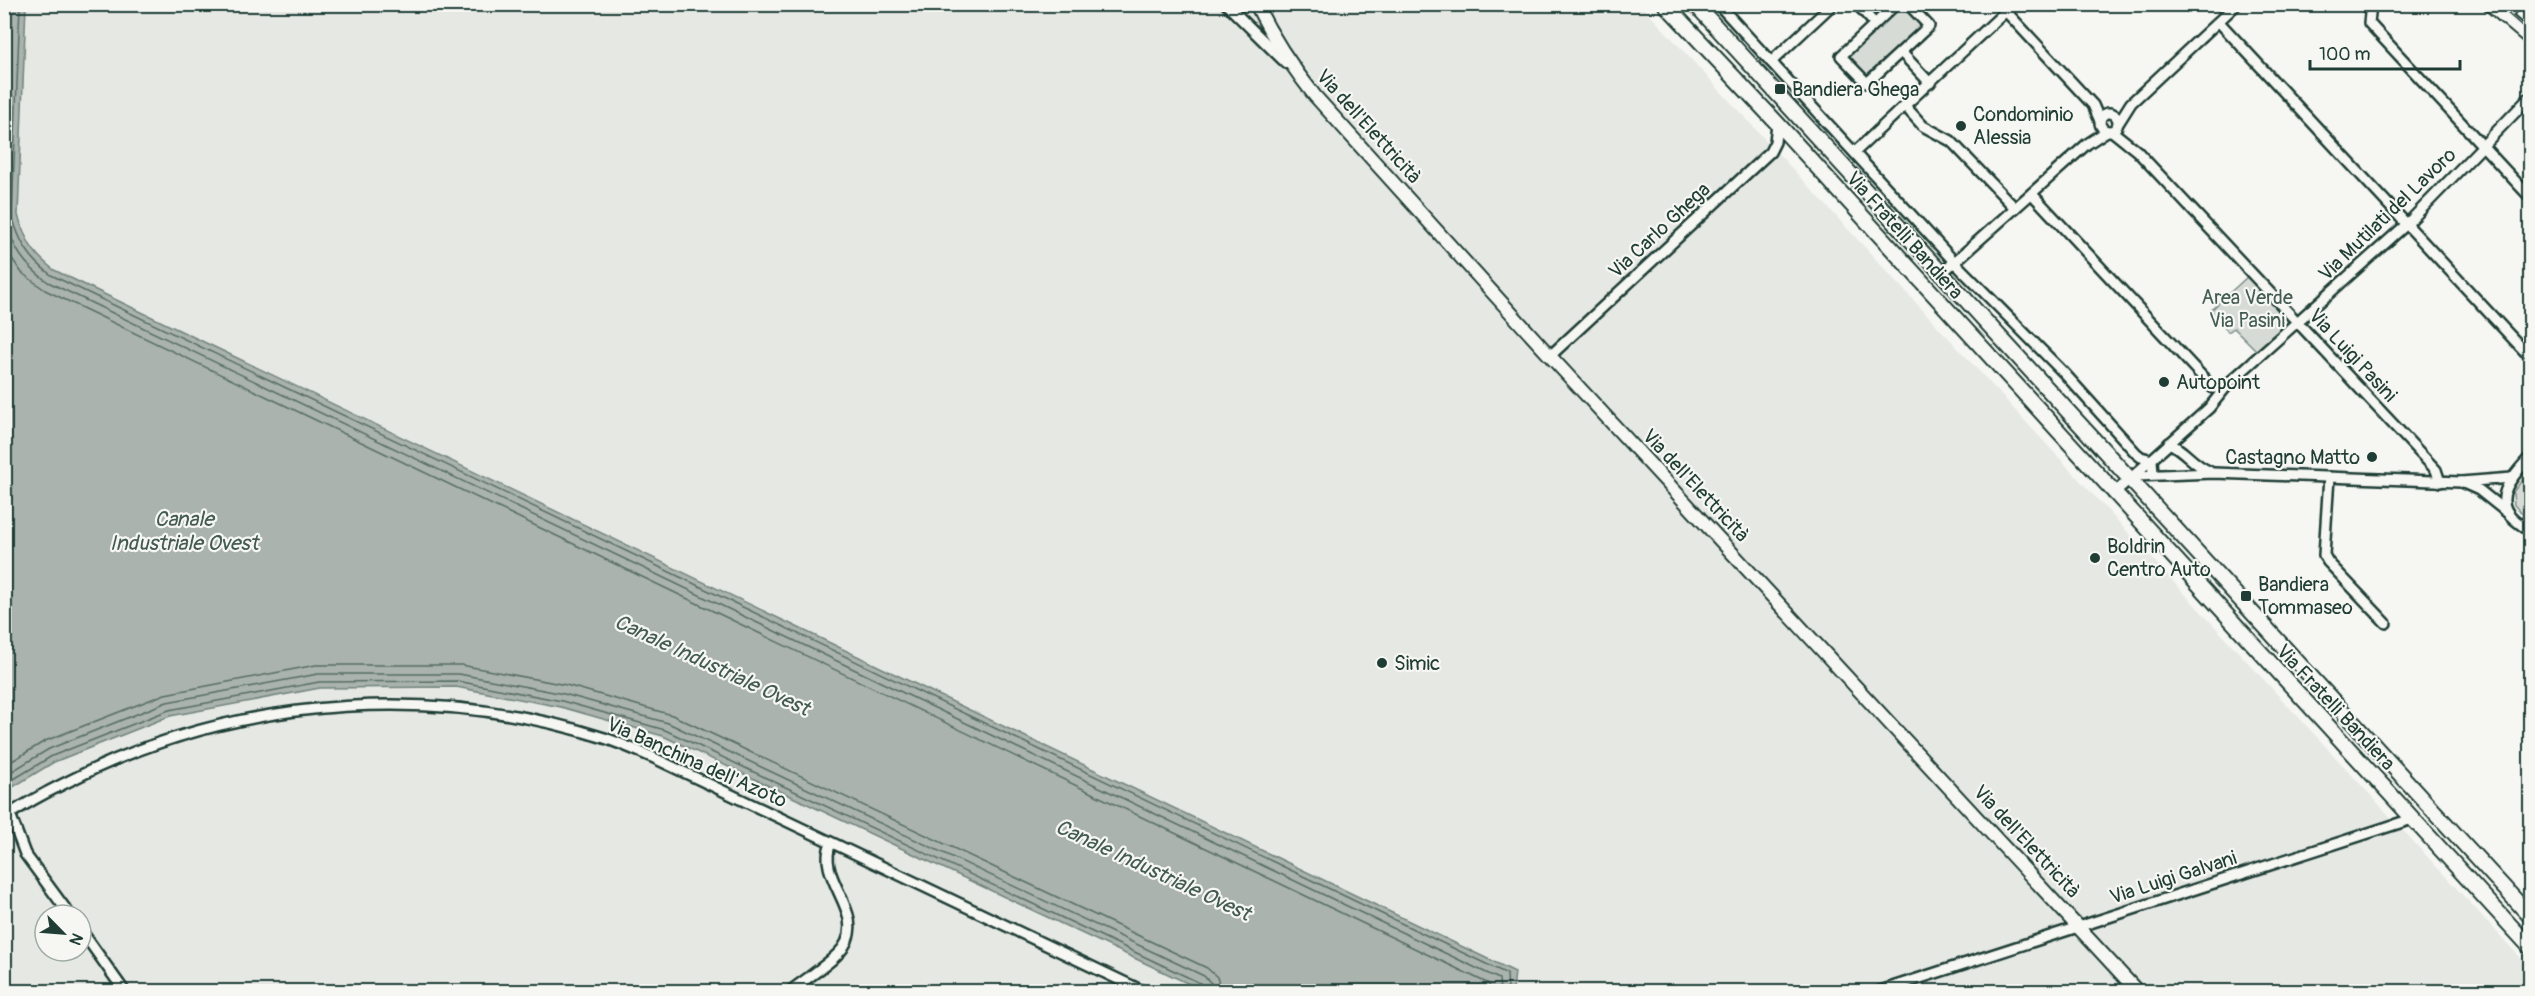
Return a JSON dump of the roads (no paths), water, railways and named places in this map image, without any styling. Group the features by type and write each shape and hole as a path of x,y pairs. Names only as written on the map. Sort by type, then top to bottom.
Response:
{"main road":[{"name":"Via Fratelli Bandiera","path":"1665,4 1777,123 2530,947"},
{"name":"Via Fratelli Bandiera","path":"1695,4 1941,274 2132,478 2530,916"}],"street":[{"name":"Via dell'Elettricità","path":"1226,4 1297,74 1550,356 2138,992"},
{"path":"1256,4 1269,32 1297,74"},
{"name":"Via Fratelli Bandiera","path":"1718,4 1956,262 2064,373 2136,453 2152,460"},
{"path":"1771,62 1833,4"},
{"path":"1857,4 1875,24"},
{"path":"1896,4 1841,56 1867,83 1929,26 1908,4"},
{"path":"1941,274 2110,126 2131,103 2237,4"},
{"path":"2371,4 2369,23 2530,197"},
{"path":"2489,4 2530,39"},
{"path":"2504,17 2513,4"},
{"path":"1855,152 1930,82 2002,8"},
{"name":"Via Luigi Pasini","path":"2002,8 2110,126 2137,151 2436,471 2440,482"},
{"path":"2219,22 2530,357"},
{"path":"1901,52 1930,82"},
{"name":"Via Mutilati del Lavoro","path":"2132,478 2212,404 2225,388 2408,224 2530,97"},
{"path":"2110,113 2131,103"},
{"path":"1905,105 1923,126 1951,141 2015,208"},
{"name":"Via Luigi Pasini","path":"2093,105 2110,113"},
{"path":"2110,113 2117,117 2110,126"},
{"path":"2110,113 2110,126"},
{"name":"Via Carlo Ghega","path":"1550,356 1770,152 1775,142 1777,123"},
{"path":"2032,194 2213,388 2212,404"},
{"path":"2213,388 2225,388"},
{"path":"2169,443 2179,447 2193,469"},
{"path":"2509,514 2504,504 2505,493 2512,478 2530,457"},
{"path":"2152,460 2153,474"},
{"path":"2114,494 2132,478 2193,469 2214,473 2440,482 2512,478"},
{"path":"2329,477 2324,555 2386,623"},
{"path":"2461,482 2479,490 2530,532"},
{"name":"Via Banchina dell'Azoto","path":"7,816 77,777 169,739 263,717 308,710 400,705 445,707 524,718 602,737 683,771 1145,992"},
{"path":"7,816 26,854 61,903"},
{"name":"Via Luigi Galvani","path":"1876,992 2412,819"},
{"path":"789,992 840,951 849,935 849,916 827,863 827,852 831,843"},
{"path":"93,947 125,992"}],"water":[{"name":"Canale Industriale Ovest","path":"4,5 26,5 18,215 31,246 40,258 54,270 1515,972 1513,991 1204,991 663,736 561,707 456,687 320,688 170,716 54,762 5,792"}],"tram line":[{"path":"2497,4 2530,33"}],"place":[{"name":"Bandiera Ghega","path":"1780,89"},
{"name":"Condominio Alessia","path":"1961,126"},
{"name":"Autopoint","path":"2164,382"},
{"name":"Castagno Matto","path":"2372,457"},
{"name":"Boldrin Centro Auto","path":"2095,558"},
{"name":"Bandiera Tommaseo","path":"2246,596"},
{"name":"Simic","path":"1382,663"}],"park label":[{"name":"Area Verde Via Pasini","path":"2247,308"}]}
